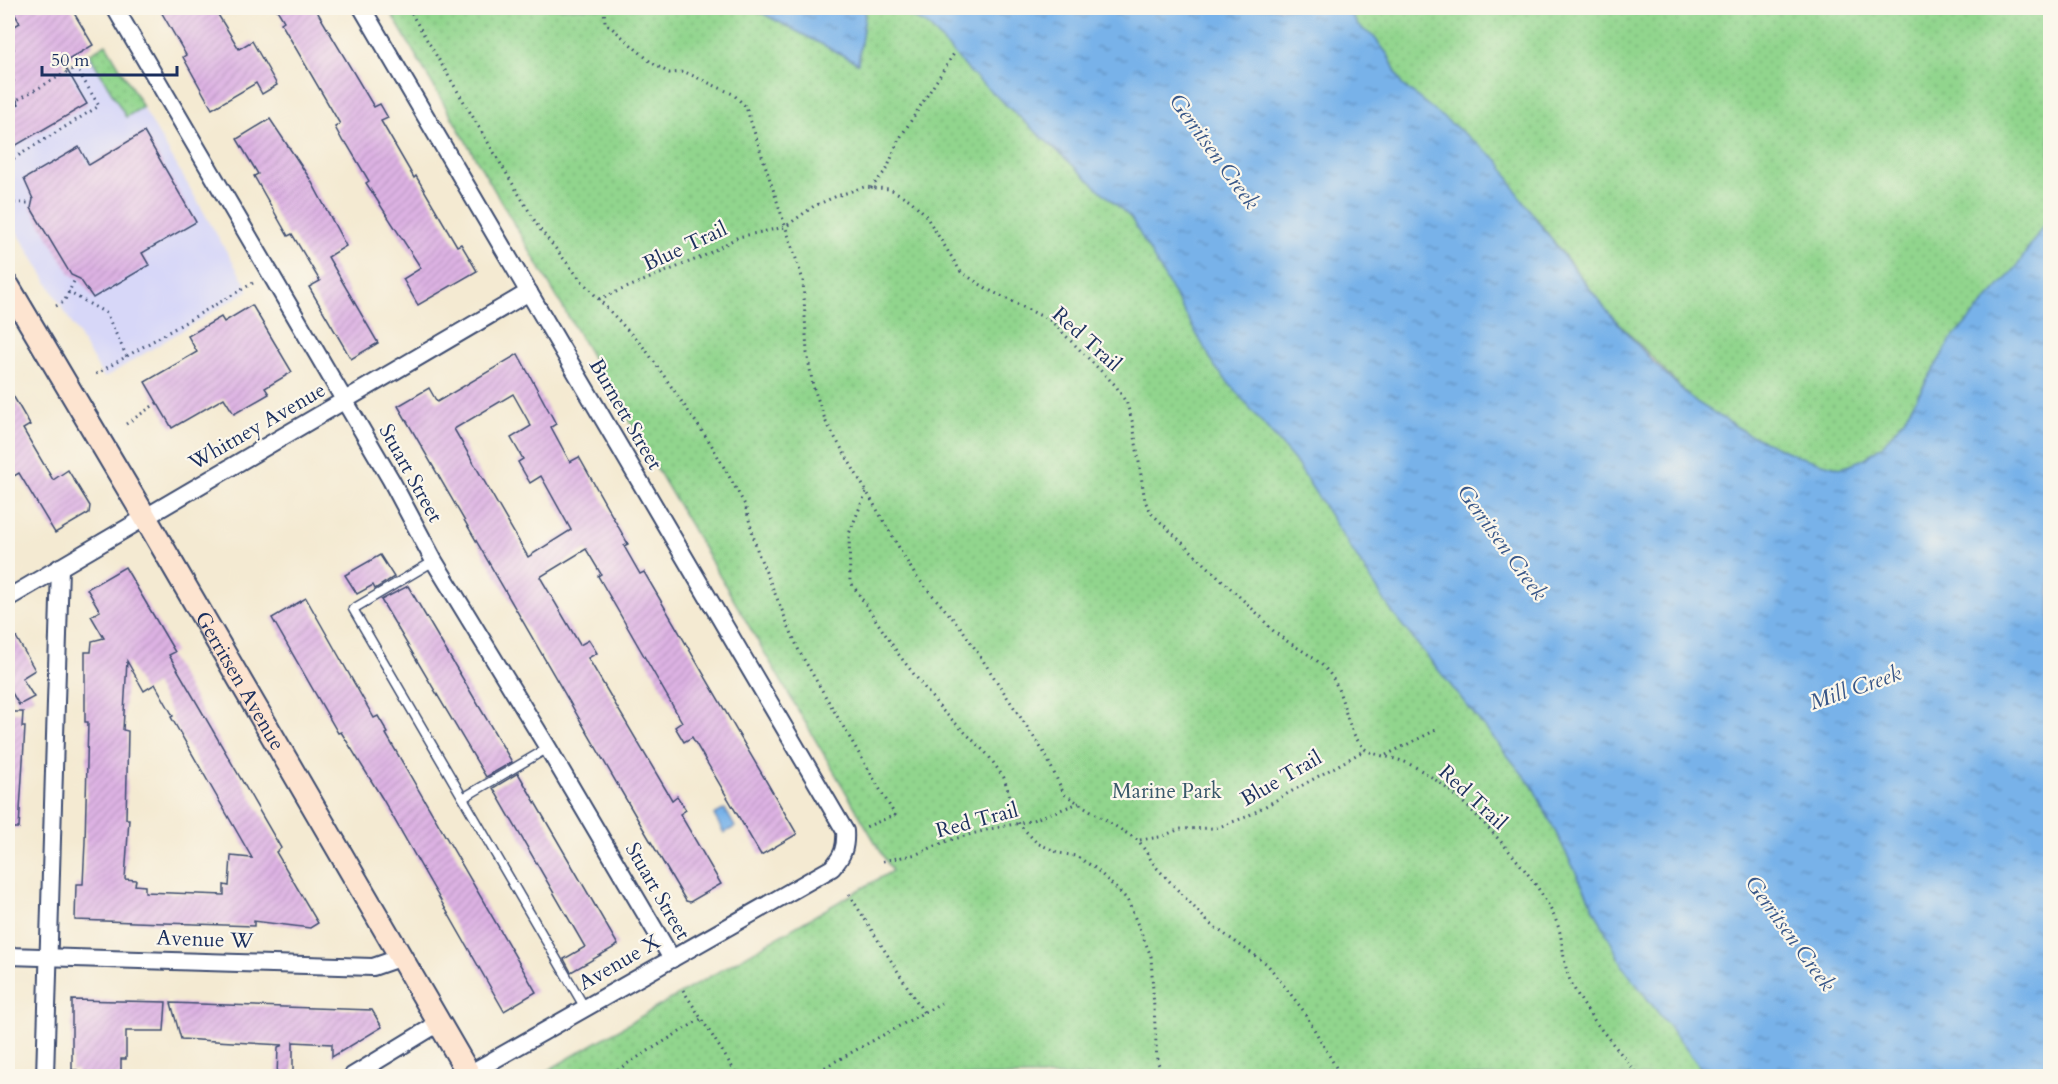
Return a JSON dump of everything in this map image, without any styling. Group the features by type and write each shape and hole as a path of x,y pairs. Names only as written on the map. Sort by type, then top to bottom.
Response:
{"main road":[{"name":"Gerritsen Avenue","path":"8,286 469,1075"}],"street":[{"name":"Stuart Street","path":"115,8 344,401 434,561 548,748 672,959"},
{"name":"Burnett Street","path":"362,8 845,831 846,845"},
{"name":"Whitney Avenue","path":"8,597 529,292"},
{"path":"45,1077 60,567"},
{"name":"Avenue X","path":"469,1075 832,868 840,859 846,845"},
{"name":"Avenue W","path":"8,956 373,967 399,958"},
{"path":"352,1077 439,1023"}],"lane":[{"path":"434,561 353,609 585,1008"},
{"path":"463,798 548,748"}],"path":[{"path":"408,8 539,228 646,350 711,444 745,505 758,553 799,651 895,815 863,828"},
{"path":"604,8 606,22 652,63 669,73 685,72 733,94 746,107 803,280 807,353 813,386 826,422 915,575 962,629 1044,754 1064,794 1139,840 1155,866 1210,924 1267,964 1303,1010 1341,1077"},
{"path":"871,188 887,169 898,141 955,52"},
{"path":"8,105 76,67 99,106 8,162"},
{"name":"Red Trail","path":"785,227 814,206 829,199 871,188 890,189 910,200 938,231 961,272 989,290 1051,321 1116,386 1127,404 1133,424 1145,501 1152,514 1261,617 1273,633 1316,660 1328,672 1337,685 1352,730 1365,750 1407,763 1452,793 1478,816 1529,878 1549,907 1558,926 1569,979 1592,1017 1639,1077"},
{"path":"8,203 32,202"},
{"name":"Blue Trail","path":"599,299 704,256 738,237 785,227"},
{"path":"56,306 64,302 76,277"},
{"path":"96,374 253,284"},
{"path":"68,292 106,314 127,357"},
{"path":"126,424 158,403"},
{"path":"866,492 849,534 850,580 899,655 941,709 988,755 1004,778 1019,824 1037,843 1059,854 1076,856 1095,868 1127,899 1152,957 1157,1061 1165,1077"},
{"path":"1386,755 1437,729"},
{"name":"Blue Trail","path":"1139,840 1160,837 1180,829 1216,828 1246,817 1365,750"},
{"name":"Red Trail","path":"883,861 917,854 947,841 990,829 1019,824 1079,803"},
{"path":"849,894 924,1013"},
{"path":"683,990 738,1077"},
{"path":"809,1077 941,1003"},
{"path":"607,1077 701,1019"}],"shaded area":[{"path":"106,44 249,290 104,378 8,216 8,104"}],"green space":[{"name":"Marine Park","path":"388,8 752,8 858,63 866,8 893,8 928,25 970,72 1131,218 1216,368 1295,461 1394,615 1533,787 1624,968 1707,1076 538,1076 892,871"},
{"path":"1348,8 2050,8 2050,215 2016,268 1951,340 1904,419 1884,444 1864,459 1840,468 1797,456 1748,434 1693,400 1608,312 1519,196 1499,161 1402,85 1388,55 1374,37 1358,26"},
{"path":"106,44 143,107 126,117 89,54"}],"water":[{"path":"752,8 866,8 858,63"},
{"path":"893,8 1348,8 1358,26 1374,37 1388,55 1402,85 1499,161 1519,196 1608,312 1653,362 1693,400 1748,434 1797,456 1840,468 1864,459 1884,444 1904,419 1951,340 2016,268 2050,215 2050,1076 1707,1076 1624,968 1533,787 1394,615 1295,461 1216,368 1131,218 970,72 928,25"},
{"path":"725,809 735,827 724,833 714,815"}],"building":[{"path":"11,8 71,8 93,45 63,63 87,104 8,150 8,111 19,104 8,85 14,81 8,71 8,54 14,49 8,38 8,30 20,23"},
{"path":"159,8 214,8 239,49 252,41 277,85 262,94 256,83 212,109 183,57 186,55"},
{"path":"276,8 315,8 374,107 380,104 388,118 381,121 414,178 416,176 457,246 461,244 477,271 418,305 403,279 421,268 366,183 369,181 347,144 343,142 335,127 340,124 281,23 284,21"},
{"path":"270,119 310,179 346,246 328,257 378,343 351,359 309,287 320,281 292,234 288,236 254,176 258,174 237,139"},
{"path":"144,132 196,222 142,253 149,265 93,298 80,279 71,275 31,208 33,199 24,179 79,147 89,165"},
{"path":"252,305 292,372 265,388 269,394 234,414 224,398 172,428 145,382 197,352 188,336 221,317 224,322"},
{"path":"518,354 556,424 551,427 570,462 579,457 628,544 624,546 640,574 644,572 797,834 761,855 692,737 684,742 675,727 682,722 598,576 601,574 586,549 540,577 580,645 589,640 597,653 588,658 672,800 677,796 686,810 680,814 721,884 690,902 686,901 398,406 429,388 437,402","holes":["513,394 531,426 511,438 523,459 518,462 530,483 541,476 571,530 528,557 454,429"]},
{"path":"8,387 30,425 23,429 53,480 68,470 90,506 89,513 55,533 19,473 14,476 8,465"},
{"path":"380,555 394,577 375,589 373,585 357,594 345,575"},
{"path":"125,567 175,652 169,655 281,848 276,852 318,923 310,928 254,921 254,926 75,920 76,884 83,884 85,842 88,722 85,722 85,652 91,652 92,641 104,638 91,616 100,611 87,589","holes":["127,661 144,691 155,684 173,716 171,717 252,858 231,856 229,886 224,885 224,895 145,892 145,886 135,885 136,880 125,879 129,819 126,819 128,731 123,730"]},
{"path":"408,586 512,762 486,777 381,600"},
{"path":"306,598 374,718 378,716 388,733 386,734 536,992 504,1011 382,798 341,732 338,733 272,618"},
{"path":"8,623 35,670 22,678 34,697 19,705 8,686"},
{"path":"8,712 23,712 22,727 25,727 19,828 8,828"},
{"path":"518,773 618,945 571,972 564,959 585,947 493,788"},
{"path":"72,1000 166,1002 164,1031 126,1031 126,1059 121,1059 121,1077 77,1077 77,1070 72,1070"},
{"path":"171,1003 372,1010 382,1027 332,1057 332,1044 293,1042 293,1077 277,1077 278,1047 283,1045 181,1039"}],"water label":[{"name":"Gerritsen Creek","path":"1215,151"},
{"name":"Gerritsen Creek","path":"1503,542"},
{"name":"Mill Creek","path":"1855,687"},
{"name":"Gerritsen Creek","path":"1791,933"}]}
